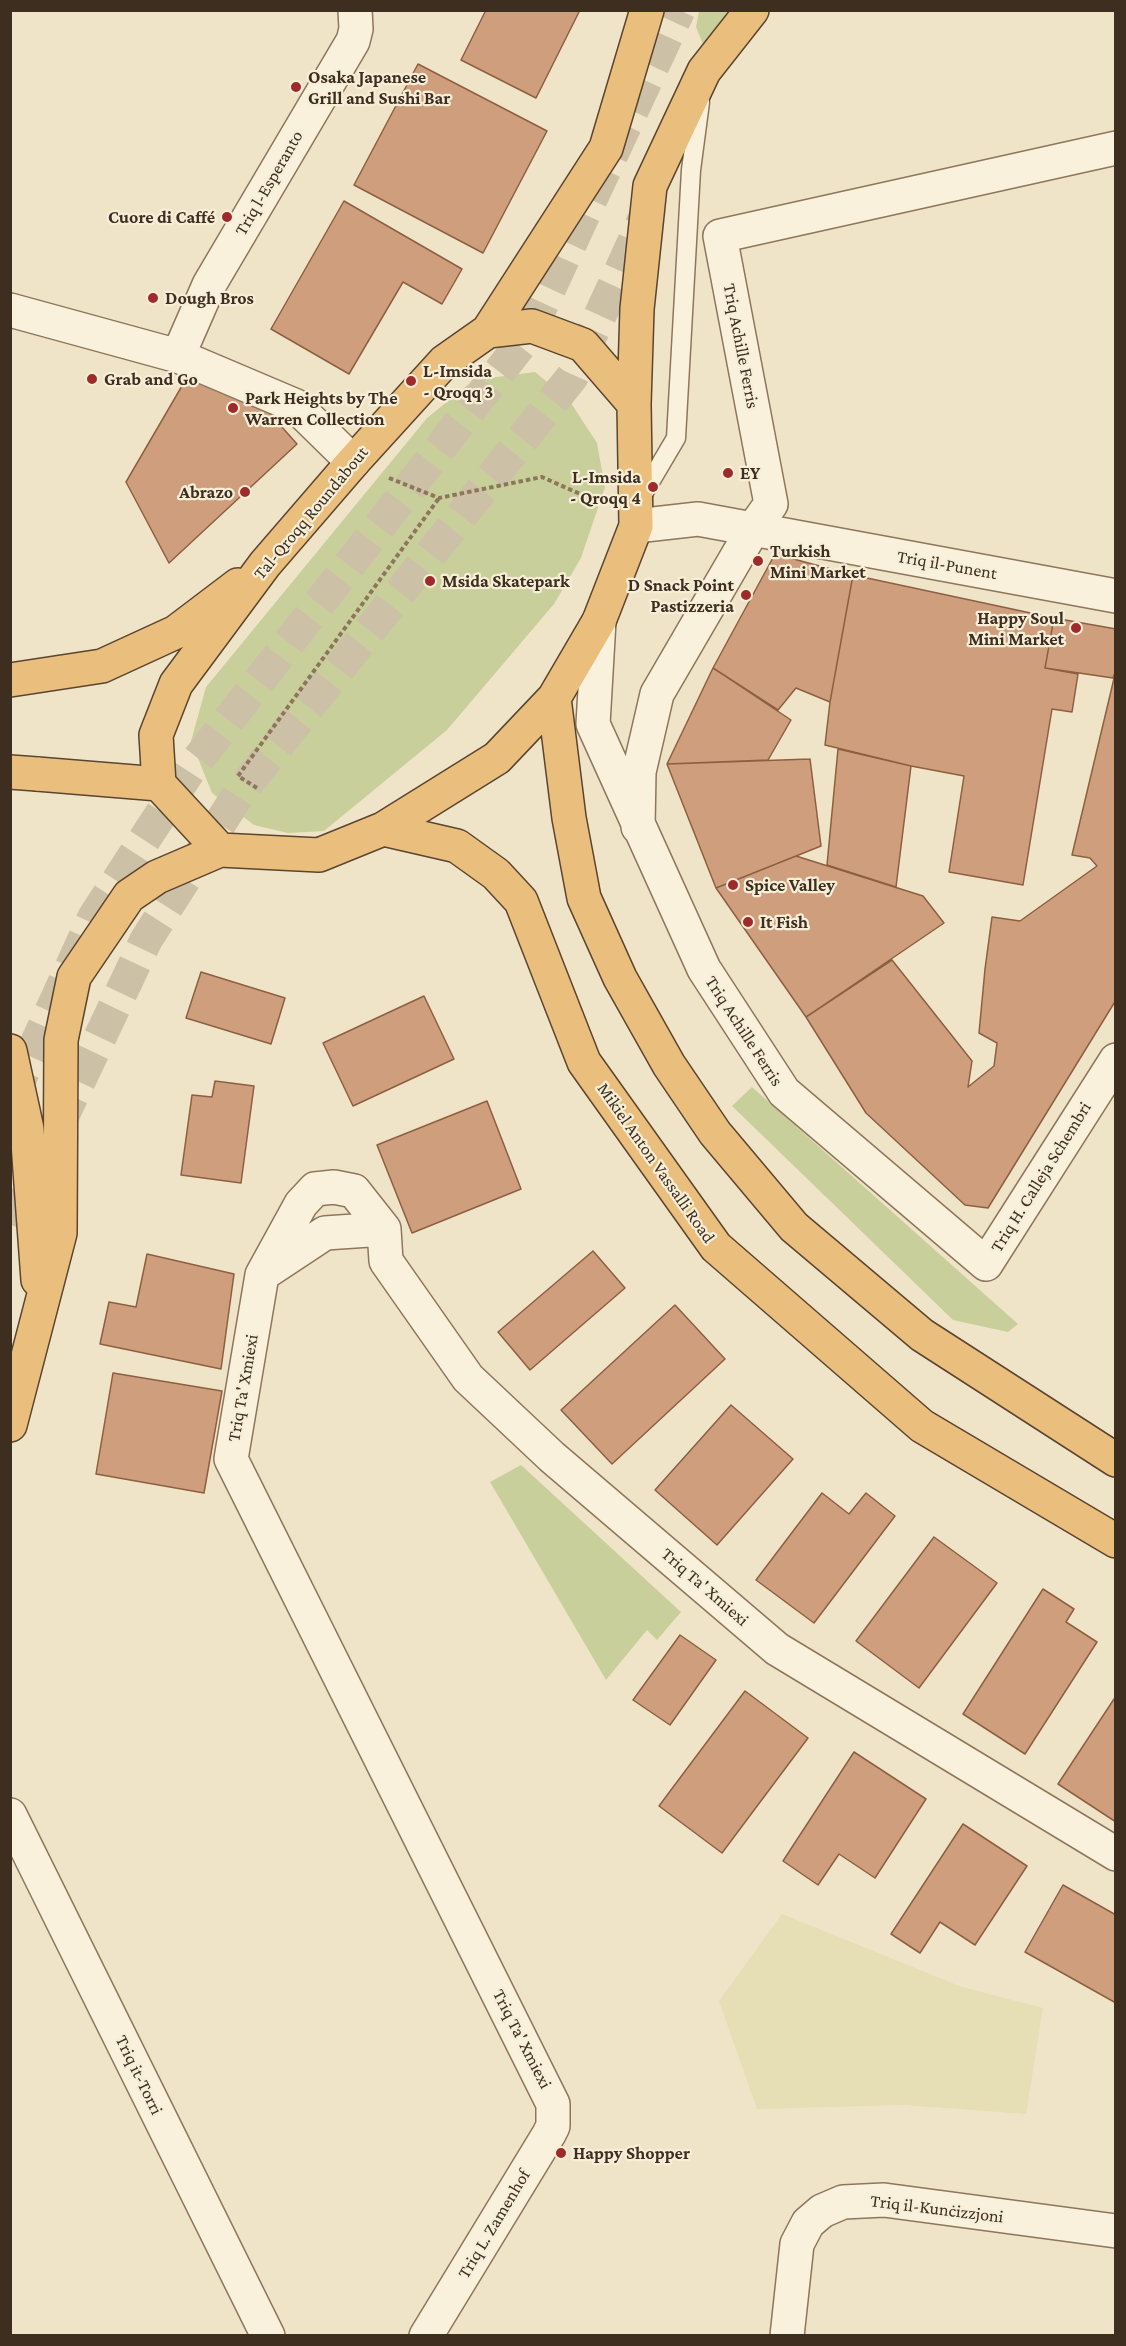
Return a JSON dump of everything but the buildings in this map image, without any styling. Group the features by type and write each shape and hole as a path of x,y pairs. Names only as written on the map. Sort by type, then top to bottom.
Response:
{"highway":[{"path":"488,331 606,148 647,10"},
{"path":"10,1425 60,1233 61,1040 74,977 129,896 157,877 220,850 319,855 384,829 497,758 554,698 599,621 636,516 634,404 637,309 650,186 704,71 752,10"},
{"name":"Tal-Qroqq Roundabout","path":"159,784 156,735 176,684 265,564 367,468 444,362 488,331 532,326 583,345 634,404"},
{"path":"12,680 102,666 176,632 265,564"},
{"path":"554,698 569,818 584,898 620,978 669,1065 715,1133 794,1227 922,1335 1116,1460"},
{"path":"24,773 159,784 220,850"},
{"name":"Mikiel Anton Vassalli Road","path":"384,829 457,846 496,874 521,901 584,1062 716,1247 922,1426 1116,1541"},
{"path":"10,1051 27,1129 40,1306"}],"street":[{"name":"Triq l-Esperanto","path":"178,356 209,285 353,40 356,29 355,10"},
{"name":"Triq Achille Ferris","path":"638,827 639,772 657,694 753,529 771,504 720,236 1116,148"},
{"path":"10,310 178,356 296,406 367,468"},
{"name":"Triq il-Punent","path":"636,516 698,519 1116,596"},
{"name":"Triq Achille Ferris","path":"599,621 593,724 704,969 784,1092 986,1264"},
{"name":"Triq H. Calleja Schembri","path":"986,1264 1116,1060"},
{"name":"Triq Ta' Xmiexi","path":"554,2111 554,2104 545,2084 231,1459 262,1275 301,1204 315,1189 334,1187 354,1191 384,1229 386,1261 468,1378 552,1457 777,1649 1116,1854"},
{"path":"262,1275 325,1233 384,1229"},
{"name":"Triq it-Torri","path":"10,1815 268,2336"},
{"name":"Triq L. Zamenhof","path":"426,2336 549,2134 553,2126 554,2111"},
{"name":"Triq il-Kunċizzjoni","path":"787,2336 796,2244 808,2223 822,2211 843,2202 884,2200 1116,2231"}],"lane":[{"path":"636,516 676,438 691,170 704,71"}],"path":[{"path":"367,468 439,498 542,477 600,503"},
{"path":"257,788 238,776 439,498"}],"shaded area":[{"path":"782,1914 962,1987 1043,2008 1026,2114 904,2105 757,2109 719,2001"}],"green space":[{"path":"699,11 731,11 703,44 696,27"},
{"name":"Msida Skatepark","path":"535,372 569,400 597,443 605,487 581,558 554,604 447,730 324,831 288,833 254,825 212,793 191,741 206,687 427,418 474,380"},
{"path":"752,1087 1018,1324 1008,1332 953,1320 732,1106"},
{"path":"521,1465 681,1612 657,1640 647,1630 606,1680 490,1482"}],"tunnel":[{"path":"10,1101 94,917 189,771 528,335 679,10"},
{"path":"58,1126 146,940 238,795 572,377 644,219"},
{"path":"10,1224 36,1172"}],"place":[{"name":"Osaka Japanese Grill and Sushi Bar","path":"296,87"},
{"name":"Cuore di Caffé","path":"227,217"},
{"name":"Dough Bros","path":"153,298"},
{"name":"Grab and Go","path":"92,379"},
{"name":"L-Imsida - Qroqq 3","path":"411,381"},
{"name":"Park Heights by The Warren Collection","path":"233,408"},
{"name":"EY","path":"728,473"},
{"name":"L-Imsida - Qroqq 4","path":"653,487"},
{"name":"Abrazo","path":"245,492"},
{"name":"Turkish Mini Market","path":"758,561"},
{"name":"Msida Skatepark","path":"430,581"},
{"name":"D Snack Point Pastizzeria","path":"746,595"},
{"name":"Happy Soul Mini Market","path":"1076,628"},
{"name":"Spice Valley","path":"733,885"},
{"name":"It Fish","path":"748,922"},
{"name":"Happy Shopper","path":"561,2153"}]}
